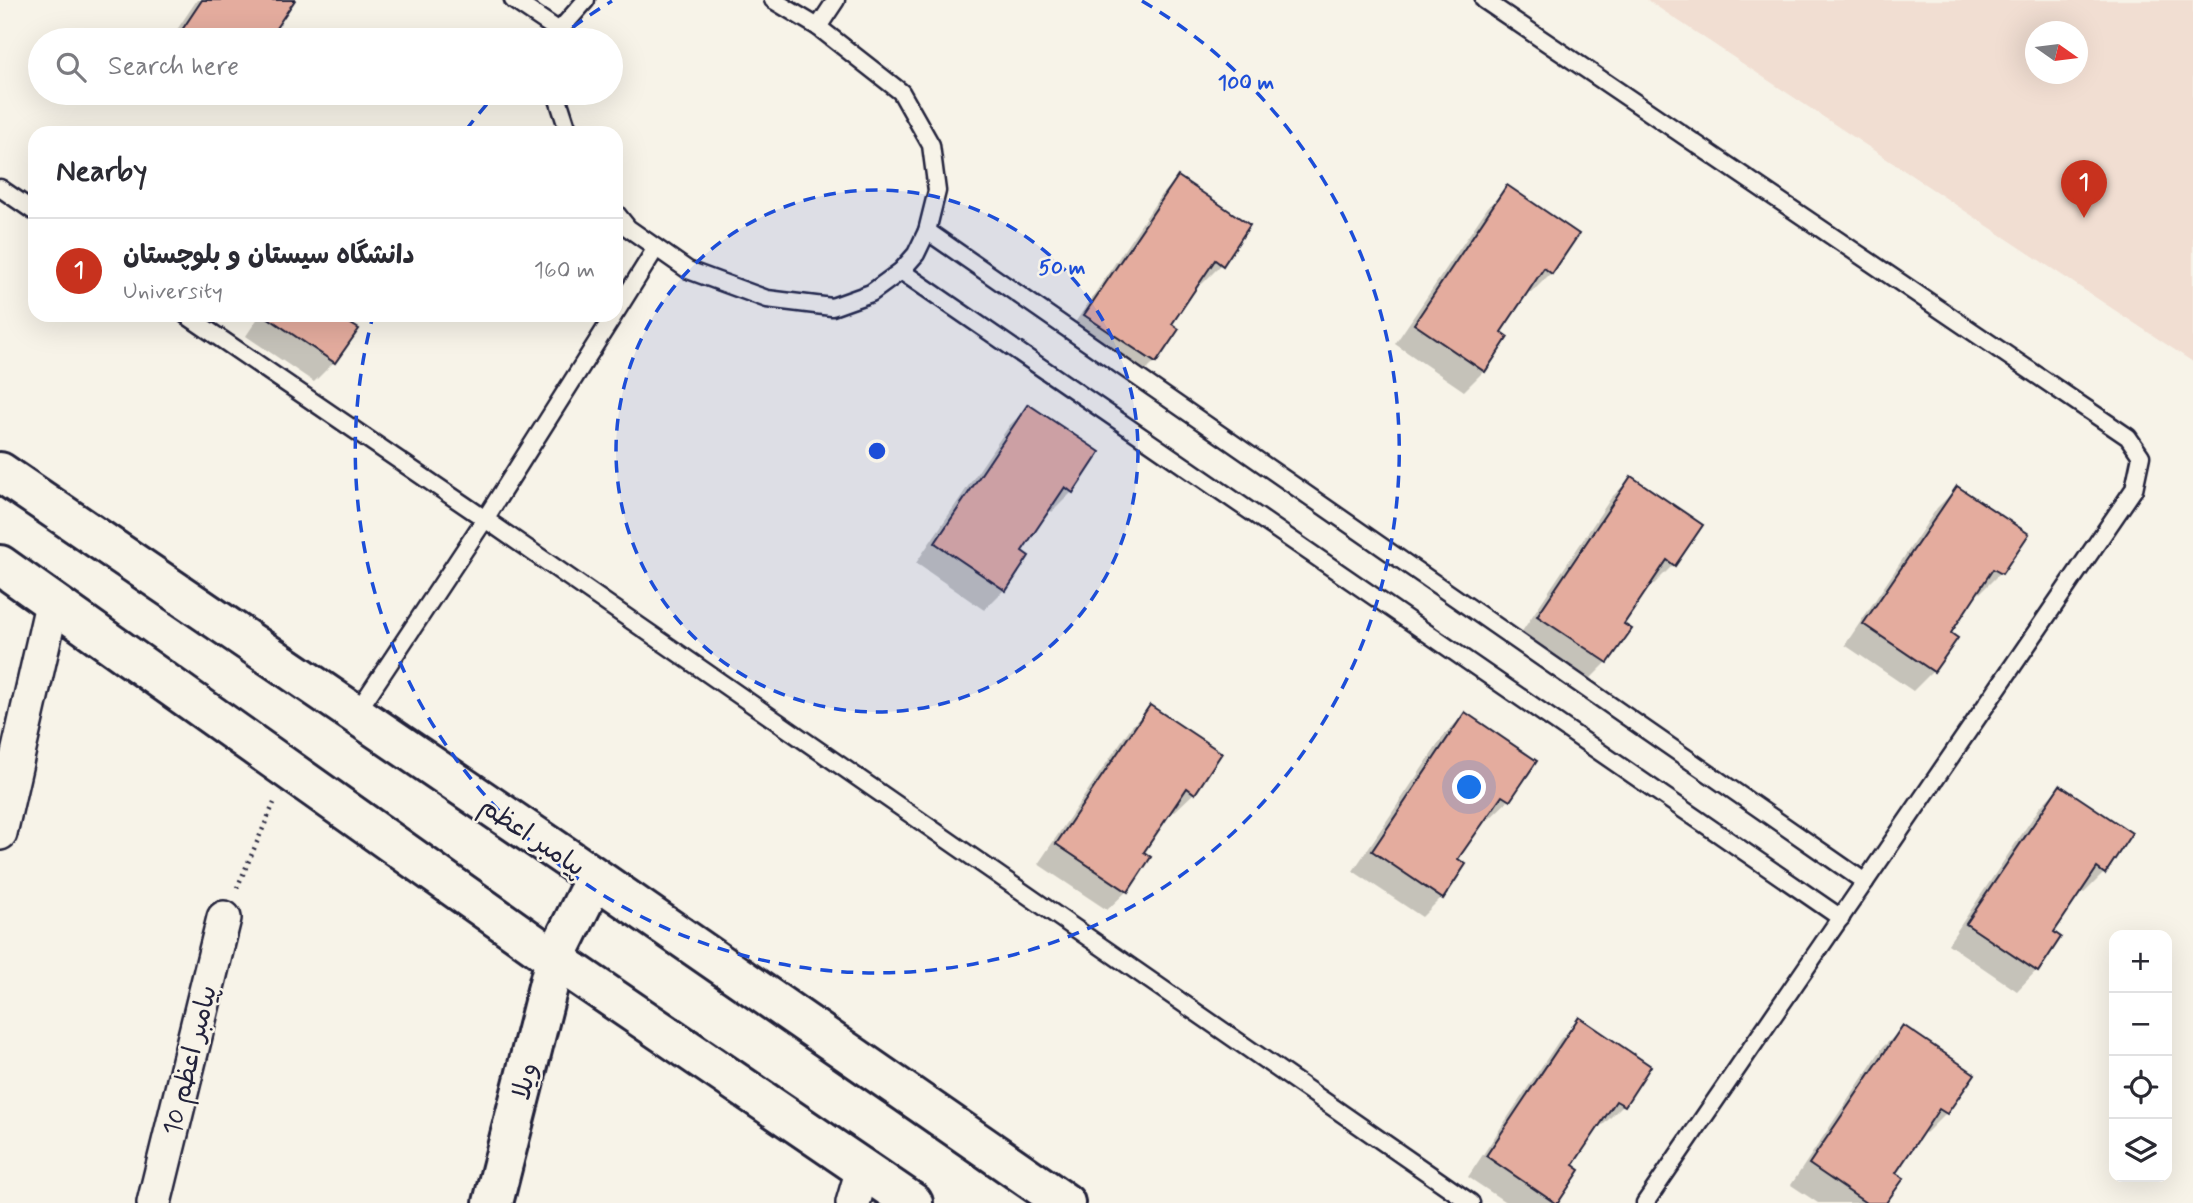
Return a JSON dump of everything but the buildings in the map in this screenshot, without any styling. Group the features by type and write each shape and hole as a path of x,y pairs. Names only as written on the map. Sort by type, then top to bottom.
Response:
{"main road":[{"name":"پیامبر اعظم","path":"0,472 596,878 1065,1203"},
{"path":"0,565 53,600 555,959 858,1186 912,1203"},
{"name":"ویلا","path":"493,1203 555,959 596,878"}],"street":[{"path":"0,833 53,600"},
{"name":"پیامبر اعظم 10","path":"154,1203 224,918"}],"lane":[{"path":"513,0 548,28"},
{"path":"564,28 586,0"},
{"path":"623,222 688,270 767,299 832,307 871,293 901,271 916,254 927,231 936,191 932,145 901,92 818,27 773,0"},
{"path":"818,27 836,0"},
{"path":"1484,0 2128,438 2141,456 2134,489 1645,1203"},
{"path":"560,105 567,126"},
{"path":"0,188 28,207"},
{"path":"927,231 1865,882"},
{"path":"623,301 656,248"},
{"path":"901,271 1841,918"},
{"path":"196,322 485,519 1471,1203"},
{"path":"355,715 485,519 610,322"}],"path":[{"path":"224,918 289,769"}],"shaded area":[{"path":"1647,0 2193,0 2193,362"}],"place":[{"name":"دانشگاه سیستان و بلوچستان","path":"2084,218"}]}
